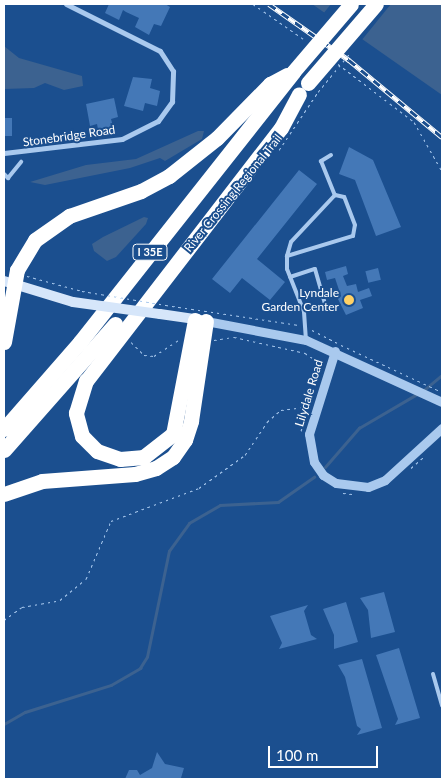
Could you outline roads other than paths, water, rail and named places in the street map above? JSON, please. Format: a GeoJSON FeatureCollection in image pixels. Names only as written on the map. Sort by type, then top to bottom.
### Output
{"type":"FeatureCollection","features":[{"type":"Feature","properties":{"kind":"highway","name":"I 35E"},"geometry":{"type":"LineString","coordinates":[[4,429],[80,342],[293,72],[352,4]]}},
{"type":"Feature","properties":{"kind":"highway","name":"I 35E"},"geometry":{"type":"LineString","coordinates":[[4,450],[116,322],[376,4]]}},
{"type":"Feature","properties":{"kind":"highway"},"geometry":{"type":"LineString","coordinates":[[4,342],[14,281],[27,252],[47,229],[69,216],[141,191],[169,176],[217,138],[270,84],[293,72]]}},
{"type":"Feature","properties":{"kind":"highway"},"geometry":{"type":"LineString","coordinates":[[200,320],[178,423],[164,445],[132,460],[108,457],[90,444],[82,436],[76,413],[86,381],[281,128],[308,89]]}},
{"type":"Feature","properties":{"kind":"highway"},"geometry":{"type":"LineString","coordinates":[[4,494],[42,481],[135,474],[156,468],[173,457],[185,440],[191,421],[197,339]]}},
{"type":"Feature","properties":{"kind":"main road"},"geometry":{"type":"LineString","coordinates":[[14,281],[73,302],[200,320]]}},
{"type":"Feature","properties":{"kind":"street","name":"Stonebridge Road"},"geometry":{"type":"LineString","coordinates":[[4,153],[122,140],[158,122],[172,102],[173,72],[160,51],[66,4]]}},
{"type":"Feature","properties":{"kind":"street"},"geometry":{"type":"LineString","coordinates":[[200,320],[306,340],[370,364],[442,402]]}},
{"type":"Feature","properties":{"kind":"street","name":"Lilydale Road"},"geometry":{"type":"LineString","coordinates":[[335,351],[308,434],[314,462],[323,475],[336,483],[368,487],[385,480],[442,428]]}},
{"type":"Feature","properties":{"kind":"lane"},"geometry":{"type":"LineString","coordinates":[[287,256],[353,236],[354,225],[347,203],[335,194],[321,160],[331,155]]}},
{"type":"Feature","properties":{"kind":"lane"},"geometry":{"type":"LineString","coordinates":[[4,174],[8,178],[21,162]]}},
{"type":"Feature","properties":{"kind":"lane"},"geometry":{"type":"LineString","coordinates":[[306,340],[307,326],[290,277],[287,256],[291,242],[335,194]]}},
{"type":"Feature","properties":{"kind":"lane"},"geometry":{"type":"LineString","coordinates":[[290,277],[314,269],[326,307]]}},
{"type":"Feature","properties":{"kind":"lane"},"geometry":{"type":"LineString","coordinates":[[433,674],[442,706]]}},
{"type":"Feature","properties":{"kind":"water"},"geometry":{"type":"Polygon","coordinates":[[[312,4],[442,4],[442,95],[312,4]]]}},
{"type":"Feature","properties":{"kind":"water"},"geometry":{"type":"Polygon","coordinates":[[[4,46],[19,58],[82,76],[83,86],[64,90],[45,83],[34,88],[4,89],[4,46]]]}},
{"type":"Feature","properties":{"kind":"water"},"geometry":{"type":"Polygon","coordinates":[[[198,131],[204,131],[202,139],[165,161],[160,158],[130,168],[45,185],[30,182],[86,165],[136,159],[198,131]]]}},
{"type":"Feature","properties":{"kind":"water"},"geometry":{"type":"Polygon","coordinates":[[[144,217],[148,218],[146,224],[116,257],[107,261],[94,251],[92,244],[144,217]]]}},
{"type":"Feature","properties":{"kind":"waterway"},"geometry":{"type":"LineString","coordinates":[[424,390],[442,375]]}},
{"type":"Feature","properties":{"kind":"waterway"},"geometry":{"type":"LineString","coordinates":[[325,467],[359,428],[419,393]]}},
{"type":"Feature","properties":{"kind":"waterway"},"geometry":{"type":"LineString","coordinates":[[4,724],[25,712],[111,685],[140,668],[147,657],[169,551],[189,523],[220,505],[278,502],[314,477]]}},
{"type":"Feature","properties":{"kind":"railway"},"geometry":{"type":"LineString","coordinates":[[269,4],[349,60],[442,137]]}},
{"type":"Feature","properties":{"kind":"place","name":"Lyndale Garden Center"},"geometry":{"type":"Point","coordinates":[349,300]}}]}
